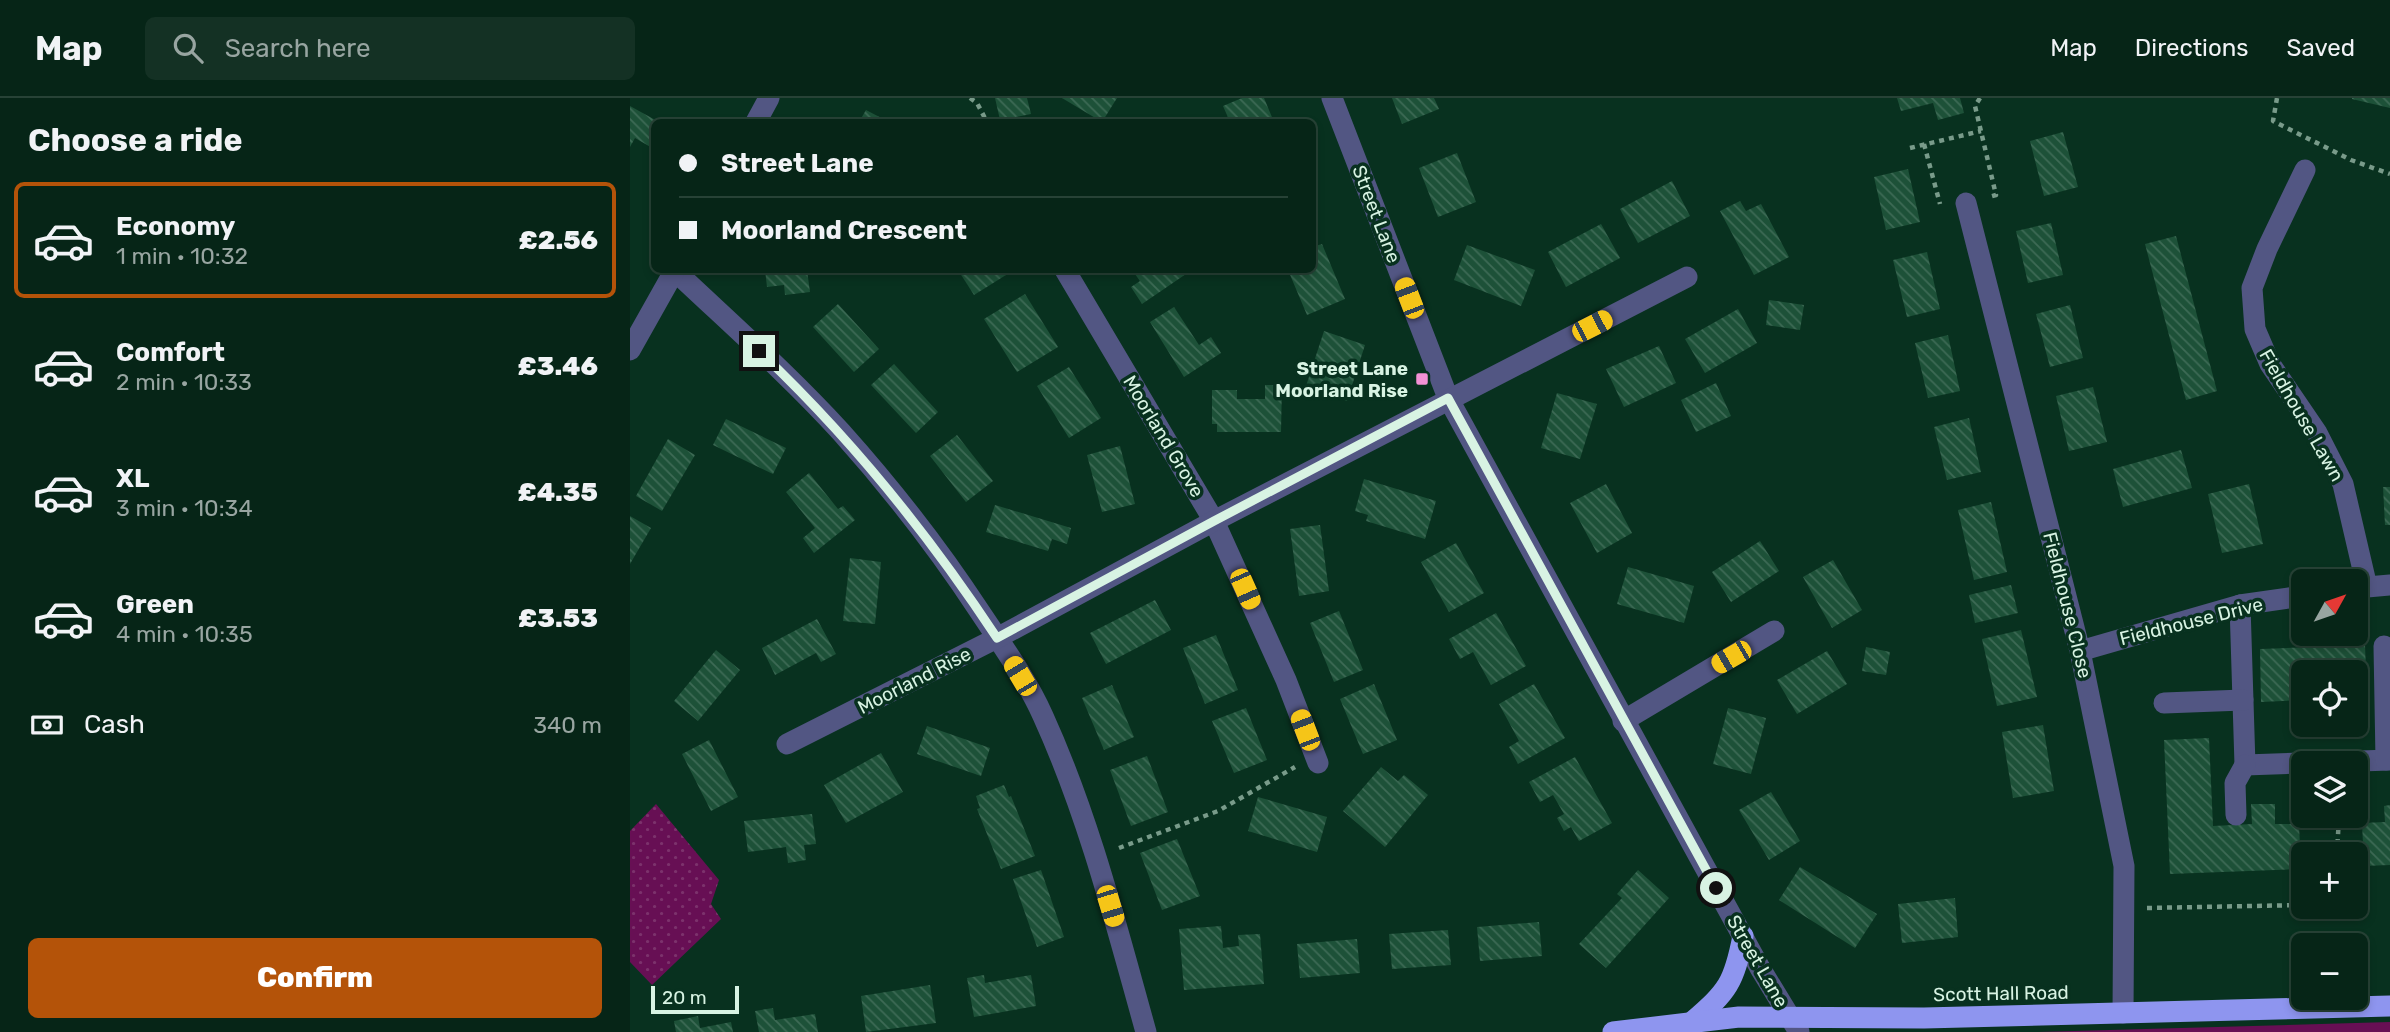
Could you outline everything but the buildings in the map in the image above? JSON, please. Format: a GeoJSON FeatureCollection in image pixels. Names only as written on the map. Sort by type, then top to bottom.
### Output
{"type":"FeatureCollection","features":[{"type":"Feature","properties":{"kind":"highway"},"geometry":{"type":"LineString","coordinates":[[1692,1022],[1721,996],[1737,967],[1743,936]]}},
{"type":"Feature","properties":{"kind":"highway","name":"Scott Hall Road"},"geometry":{"type":"LineString","coordinates":[[1613,1032],[1739,1017],[1795,1024],[1904,1018],[2390,1006]]}},
{"type":"Feature","properties":{"kind":"street"},"geometry":{"type":"LineString","coordinates":[[757,119],[769,98]]}},
{"type":"Feature","properties":{"kind":"street","name":"Street Lane"},"geometry":{"type":"LineString","coordinates":[[1332,98],[1448,398],[1623,720],[1795,1024]]}},
{"type":"Feature","properties":{"kind":"street","name":"Fieldhouse Lawn"},"geometry":{"type":"LineString","coordinates":[[2305,170],[2267,249],[2252,288],[2255,329],[2270,365],[2317,433],[2343,484],[2358,569]]}},
{"type":"Feature","properties":{"kind":"street","name":"Fieldhouse Close"},"geometry":{"type":"LineString","coordinates":[[1966,203],[2080,651],[2124,866],[2123,1013]]}},
{"type":"Feature","properties":{"kind":"street"},"geometry":{"type":"LineString","coordinates":[[630,350],[636,323],[672,273]]}},
{"type":"Feature","properties":{"kind":"street"},"geometry":{"type":"LineString","coordinates":[[677,273],[839,431],[907,510],[952,570],[997,638],[1042,714],[1085,822],[1146,1032]]}},
{"type":"Feature","properties":{"kind":"street","name":"Moorland Grove"},"geometry":{"type":"LineString","coordinates":[[1067,273],[1214,521],[1286,680],[1316,759]]}},
{"type":"Feature","properties":{"kind":"street","name":"Moorland Rise"},"geometry":{"type":"LineString","coordinates":[[787,744],[997,638],[1448,398],[1687,277]]}},
{"type":"Feature","properties":{"kind":"street"},"geometry":{"type":"LineString","coordinates":[[2368,587],[2390,585]]}},
{"type":"Feature","properties":{"kind":"street","name":"Fieldhouse Drive"},"geometry":{"type":"LineString","coordinates":[[2080,651],[2240,606],[2291,598]]}},
{"type":"Feature","properties":{"kind":"street"},"geometry":{"type":"LineString","coordinates":[[2236,815],[2235,783],[2245,765],[2240,606]]}},
{"type":"Feature","properties":{"kind":"street"},"geometry":{"type":"LineString","coordinates":[[1623,720],[1774,631]]}},
{"type":"Feature","properties":{"kind":"street"},"geometry":{"type":"LineString","coordinates":[[2245,765],[2388,760],[2384,646]]}},
{"type":"Feature","properties":{"kind":"street"},"geometry":{"type":"LineString","coordinates":[[2164,703],[2243,700]]}},
{"type":"Feature","properties":{"kind":"path"},"geometry":{"type":"LineString","coordinates":[[970,98],[977,103],[985,119]]}},
{"type":"Feature","properties":{"kind":"path"},"geometry":{"type":"LineString","coordinates":[[1924,144],[1941,209],[1996,195],[1975,106],[1980,98]]}},
{"type":"Feature","properties":{"kind":"path"},"geometry":{"type":"LineString","coordinates":[[2277,98],[2273,121],[2351,160],[2390,174]]}},
{"type":"Feature","properties":{"kind":"path"},"geometry":{"type":"LineString","coordinates":[[1910,148],[1981,131]]}},
{"type":"Feature","properties":{"kind":"path"},"geometry":{"type":"LineString","coordinates":[[1095,857],[1217,811],[1316,759]]}},
{"type":"Feature","properties":{"kind":"path"},"geometry":{"type":"LineString","coordinates":[[2124,908],[2291,905]]}},
{"type":"Feature","properties":{"kind":"shaded area"},"geometry":{"type":"Polygon","coordinates":[[[656,804],[719,880],[711,904],[721,919],[652,985],[630,962],[630,831],[656,804]]]}},
{"type":"Feature","properties":{"kind":"shaded area"},"geometry":{"type":"Polygon","coordinates":[[[2390,1022],[2390,1032],[2038,1032],[2390,1022]]]}},
{"type":"Feature","properties":{"kind":"place","name":"Street Lane Moorland Rise"},"geometry":{"type":"Point","coordinates":[1422,379]}},
{"type":"Feature","properties":{"kind":"route"},"geometry":{"type":"LineString","coordinates":[[759,351],[839,431],[899,500],[952,570],[997,638],[1448,398],[1716,888]]}}]}
